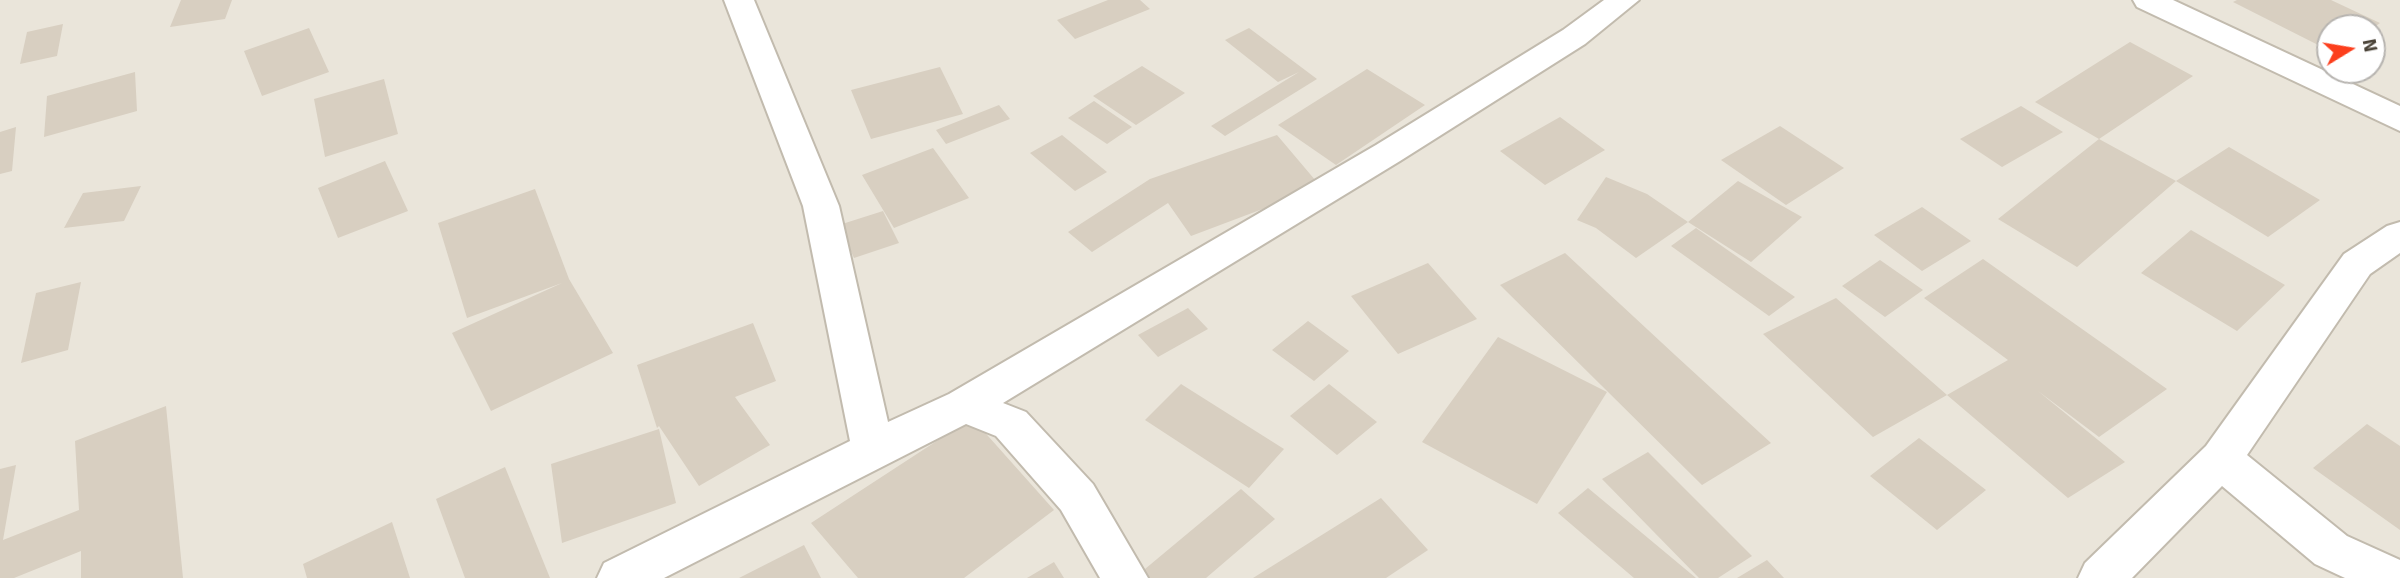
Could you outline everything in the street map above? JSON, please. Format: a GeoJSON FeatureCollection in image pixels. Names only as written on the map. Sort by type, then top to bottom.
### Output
{"type":"FeatureCollection","features":[{"type":"Feature","properties":{"kind":"street"},"geometry":{"type":"LineString","coordinates":[[739,0],[821,206],[873,449]]}},
{"type":"Feature","properties":{"kind":"street"},"geometry":{"type":"LineString","coordinates":[[620,578],[873,449],[964,406],[1388,153],[1574,37],[1625,0]]}},
{"type":"Feature","properties":{"kind":"street"},"geometry":{"type":"LineString","coordinates":[[2148,0],[2400,120]]}},
{"type":"Feature","properties":{"kind":"street"},"geometry":{"type":"LineString","coordinates":[[2101,578],[2221,459],[2357,264],[2400,235]]}},
{"type":"Feature","properties":{"kind":"street"},"geometry":{"type":"LineString","coordinates":[[964,406],[1011,424],[1077,496],[1125,578]]}},
{"type":"Feature","properties":{"kind":"street"},"geometry":{"type":"LineString","coordinates":[[2221,459],[2331,550],[2392,578]]}},
{"type":"Feature","properties":{"kind":"shaded area"},"geometry":{"type":"Polygon","coordinates":[[[0,0],[2400,0],[2400,578],[0,578],[0,0]]]}},
{"type":"Feature","properties":{"kind":"building"},"geometry":{"type":"Polygon","coordinates":[[[181,0],[232,0],[225,19],[170,27],[181,0]]]}},
{"type":"Feature","properties":{"kind":"building"},"geometry":{"type":"Polygon","coordinates":[[[1108,0],[1140,0],[1150,9],[1075,39],[1057,20],[1108,0]]]}},
{"type":"Feature","properties":{"kind":"building"},"geometry":{"type":"Polygon","coordinates":[[[2331,0],[2361,14],[2316,14],[2316,44],[2233,2],[2331,0]]]}},
{"type":"Feature","properties":{"kind":"building"},"geometry":{"type":"Polygon","coordinates":[[[63,24],[57,56],[20,64],[27,32],[63,24]]]}},
{"type":"Feature","properties":{"kind":"building"},"geometry":{"type":"Polygon","coordinates":[[[309,28],[329,72],[262,96],[244,51],[309,28]]]}},
{"type":"Feature","properties":{"kind":"building"},"geometry":{"type":"Polygon","coordinates":[[[1249,28],[1317,79],[1225,136],[1211,126],[1299,72],[1278,82],[1225,40],[1249,28]]]}},
{"type":"Feature","properties":{"kind":"building"},"geometry":{"type":"Polygon","coordinates":[[[2130,42],[2193,76],[2099,139],[2035,102],[2130,42]]]}},
{"type":"Feature","properties":{"kind":"building"},"geometry":{"type":"Polygon","coordinates":[[[1142,66],[1185,93],[1136,125],[1093,96],[1142,66]]]}},
{"type":"Feature","properties":{"kind":"building"},"geometry":{"type":"Polygon","coordinates":[[[940,67],[963,114],[871,139],[851,90],[940,67]]]}},
{"type":"Feature","properties":{"kind":"building"},"geometry":{"type":"Polygon","coordinates":[[[1367,69],[1425,105],[1336,165],[1278,125],[1367,69]]]}},
{"type":"Feature","properties":{"kind":"building"},"geometry":{"type":"Polygon","coordinates":[[[135,72],[137,111],[44,137],[47,96],[135,72]]]}},
{"type":"Feature","properties":{"kind":"building"},"geometry":{"type":"Polygon","coordinates":[[[384,79],[398,134],[325,157],[314,99],[384,79]]]}},
{"type":"Feature","properties":{"kind":"building"},"geometry":{"type":"Polygon","coordinates":[[[1094,101],[1132,127],[1107,144],[1068,118],[1094,101]]]}},
{"type":"Feature","properties":{"kind":"building"},"geometry":{"type":"Polygon","coordinates":[[[999,105],[1010,119],[946,144],[936,130],[999,105]]]}},
{"type":"Feature","properties":{"kind":"building"},"geometry":{"type":"Polygon","coordinates":[[[2021,106],[2063,132],[2002,167],[1960,139],[2021,106]]]}},
{"type":"Feature","properties":{"kind":"building"},"geometry":{"type":"Polygon","coordinates":[[[1560,117],[1605,150],[1545,185],[1500,151],[1560,117]]]}},
{"type":"Feature","properties":{"kind":"building"},"geometry":{"type":"Polygon","coordinates":[[[1780,126],[1844,168],[1786,205],[1721,160],[1780,126]]]}},
{"type":"Feature","properties":{"kind":"building"},"geometry":{"type":"Polygon","coordinates":[[[16,127],[12,171],[0,174],[0,132],[16,127]]]}},
{"type":"Feature","properties":{"kind":"building"},"geometry":{"type":"Polygon","coordinates":[[[1062,135],[1107,172],[1075,191],[1030,153],[1062,135]]]}},
{"type":"Feature","properties":{"kind":"building"},"geometry":{"type":"Polygon","coordinates":[[[1277,135],[1321,187],[1191,236],[1168,203],[1092,252],[1068,232],[1150,179],[1277,135]]]}},
{"type":"Feature","properties":{"kind":"building"},"geometry":{"type":"Polygon","coordinates":[[[2099,139],[2176,181],[2077,267],[1998,219],[2099,139]]]}},
{"type":"Feature","properties":{"kind":"building"},"geometry":{"type":"Polygon","coordinates":[[[2229,147],[2320,200],[2268,237],[2176,181],[2229,147]]]}},
{"type":"Feature","properties":{"kind":"building"},"geometry":{"type":"Polygon","coordinates":[[[933,148],[969,198],[894,228],[862,175],[933,148]]]}},
{"type":"Feature","properties":{"kind":"building"},"geometry":{"type":"Polygon","coordinates":[[[385,161],[408,211],[338,238],[318,188],[385,161]]]}},
{"type":"Feature","properties":{"kind":"building"},"geometry":{"type":"Polygon","coordinates":[[[1606,177],[1647,194],[1688,222],[1636,258],[1596,228],[1577,220],[1606,177]]]}},
{"type":"Feature","properties":{"kind":"building"},"geometry":{"type":"Polygon","coordinates":[[[1738,181],[1802,217],[1751,262],[1688,222],[1738,181]]]}},
{"type":"Feature","properties":{"kind":"building"},"geometry":{"type":"Polygon","coordinates":[[[141,186],[124,221],[64,228],[83,193],[141,186]]]}},
{"type":"Feature","properties":{"kind":"building"},"geometry":{"type":"Polygon","coordinates":[[[535,189],[569,279],[613,353],[491,411],[452,333],[562,283],[467,318],[438,223],[535,189]]]}},
{"type":"Feature","properties":{"kind":"building"},"geometry":{"type":"Polygon","coordinates":[[[1922,207],[1971,241],[1922,271],[1874,235],[1922,207]]]}},
{"type":"Feature","properties":{"kind":"building"},"geometry":{"type":"Polygon","coordinates":[[[883,211],[899,243],[854,258],[839,225],[883,211]]]}},
{"type":"Feature","properties":{"kind":"building"},"geometry":{"type":"Polygon","coordinates":[[[1696,228],[1795,297],[1769,316],[1671,246],[1696,228]]]}},
{"type":"Feature","properties":{"kind":"building"},"geometry":{"type":"Polygon","coordinates":[[[2191,230],[2285,285],[2237,331],[2141,273],[2191,230]]]}},
{"type":"Feature","properties":{"kind":"building"},"geometry":{"type":"Polygon","coordinates":[[[1565,253],[1771,443],[1702,485],[1500,285],[1565,253]]]}},
{"type":"Feature","properties":{"kind":"building"},"geometry":{"type":"Polygon","coordinates":[[[1983,259],[2167,389],[2099,437],[2038,391],[2125,462],[2068,498],[1947,395],[2008,360],[1924,298],[1983,259]]]}},
{"type":"Feature","properties":{"kind":"building"},"geometry":{"type":"Polygon","coordinates":[[[1880,260],[1923,290],[1885,317],[1842,286],[1880,260]]]}},
{"type":"Feature","properties":{"kind":"building"},"geometry":{"type":"Polygon","coordinates":[[[1428,263],[1477,319],[1398,354],[1351,296],[1428,263]]]}},
{"type":"Feature","properties":{"kind":"building"},"geometry":{"type":"Polygon","coordinates":[[[81,282],[68,350],[21,363],[36,293],[81,282]]]}},
{"type":"Feature","properties":{"kind":"building"},"geometry":{"type":"Polygon","coordinates":[[[1836,298],[1947,395],[1873,437],[1763,334],[1836,298]]]}},
{"type":"Feature","properties":{"kind":"building"},"geometry":{"type":"Polygon","coordinates":[[[1188,308],[1208,329],[1158,357],[1138,335],[1188,308]]]}},
{"type":"Feature","properties":{"kind":"building"},"geometry":{"type":"Polygon","coordinates":[[[1308,321],[1349,351],[1314,381],[1272,350],[1308,321]]]}},
{"type":"Feature","properties":{"kind":"building"},"geometry":{"type":"Polygon","coordinates":[[[753,323],[776,381],[735,397],[770,445],[699,486],[659,426],[657,428],[637,365],[753,323]]]}},
{"type":"Feature","properties":{"kind":"building"},"geometry":{"type":"Polygon","coordinates":[[[1498,337],[1607,392],[1537,504],[1422,442],[1498,337]]]}},
{"type":"Feature","properties":{"kind":"building"},"geometry":{"type":"Polygon","coordinates":[[[1181,384],[1284,449],[1249,488],[1145,420],[1181,384]]]}},
{"type":"Feature","properties":{"kind":"building"},"geometry":{"type":"Polygon","coordinates":[[[1329,384],[1377,422],[1337,455],[1290,416],[1329,384]]]}},
{"type":"Feature","properties":{"kind":"building"},"geometry":{"type":"Polygon","coordinates":[[[166,406],[183,578],[81,578],[81,551],[14,578],[0,578],[0,469],[16,465],[3,540],[79,510],[75,441],[166,406]]]}},
{"type":"Feature","properties":{"kind":"building"},"geometry":{"type":"Polygon","coordinates":[[[972,418],[1054,510],[964,578],[858,578],[811,523],[972,418]]]}},
{"type":"Feature","properties":{"kind":"building"},"geometry":{"type":"Polygon","coordinates":[[[2367,424],[2400,446],[2400,530],[2313,468],[2367,424]]]}},
{"type":"Feature","properties":{"kind":"building"},"geometry":{"type":"Polygon","coordinates":[[[659,429],[676,503],[562,543],[551,464],[659,429]]]}},
{"type":"Feature","properties":{"kind":"building"},"geometry":{"type":"Polygon","coordinates":[[[1919,438],[1986,490],[1937,530],[1870,476],[1919,438]]]}},
{"type":"Feature","properties":{"kind":"building"},"geometry":{"type":"Polygon","coordinates":[[[1648,452],[1752,556],[1718,578],[1699,578],[1602,479],[1648,452]]]}},
{"type":"Feature","properties":{"kind":"building"},"geometry":{"type":"Polygon","coordinates":[[[505,467],[550,578],[465,578],[436,499],[505,467]]]}},
{"type":"Feature","properties":{"kind":"building"},"geometry":{"type":"Polygon","coordinates":[[[1588,488],[1696,578],[1634,578],[1558,513],[1588,488]]]}},
{"type":"Feature","properties":{"kind":"building"},"geometry":{"type":"Polygon","coordinates":[[[1241,489],[1275,519],[1206,578],[1143,578],[1139,574],[1241,489]]]}},
{"type":"Feature","properties":{"kind":"building"},"geometry":{"type":"Polygon","coordinates":[[[1381,498],[1428,550],[1386,578],[1253,578],[1381,498]]]}},
{"type":"Feature","properties":{"kind":"building"},"geometry":{"type":"Polygon","coordinates":[[[392,522],[410,578],[307,578],[303,564],[392,522]]]}},
{"type":"Feature","properties":{"kind":"building"},"geometry":{"type":"Polygon","coordinates":[[[804,545],[821,578],[739,578],[804,545]]]}},
{"type":"Feature","properties":{"kind":"building"},"geometry":{"type":"Polygon","coordinates":[[[1767,560],[1784,578],[1737,578],[1767,560]]]}},
{"type":"Feature","properties":{"kind":"building"},"geometry":{"type":"Polygon","coordinates":[[[1054,562],[1064,578],[1027,578],[1054,562]]]}}]}
